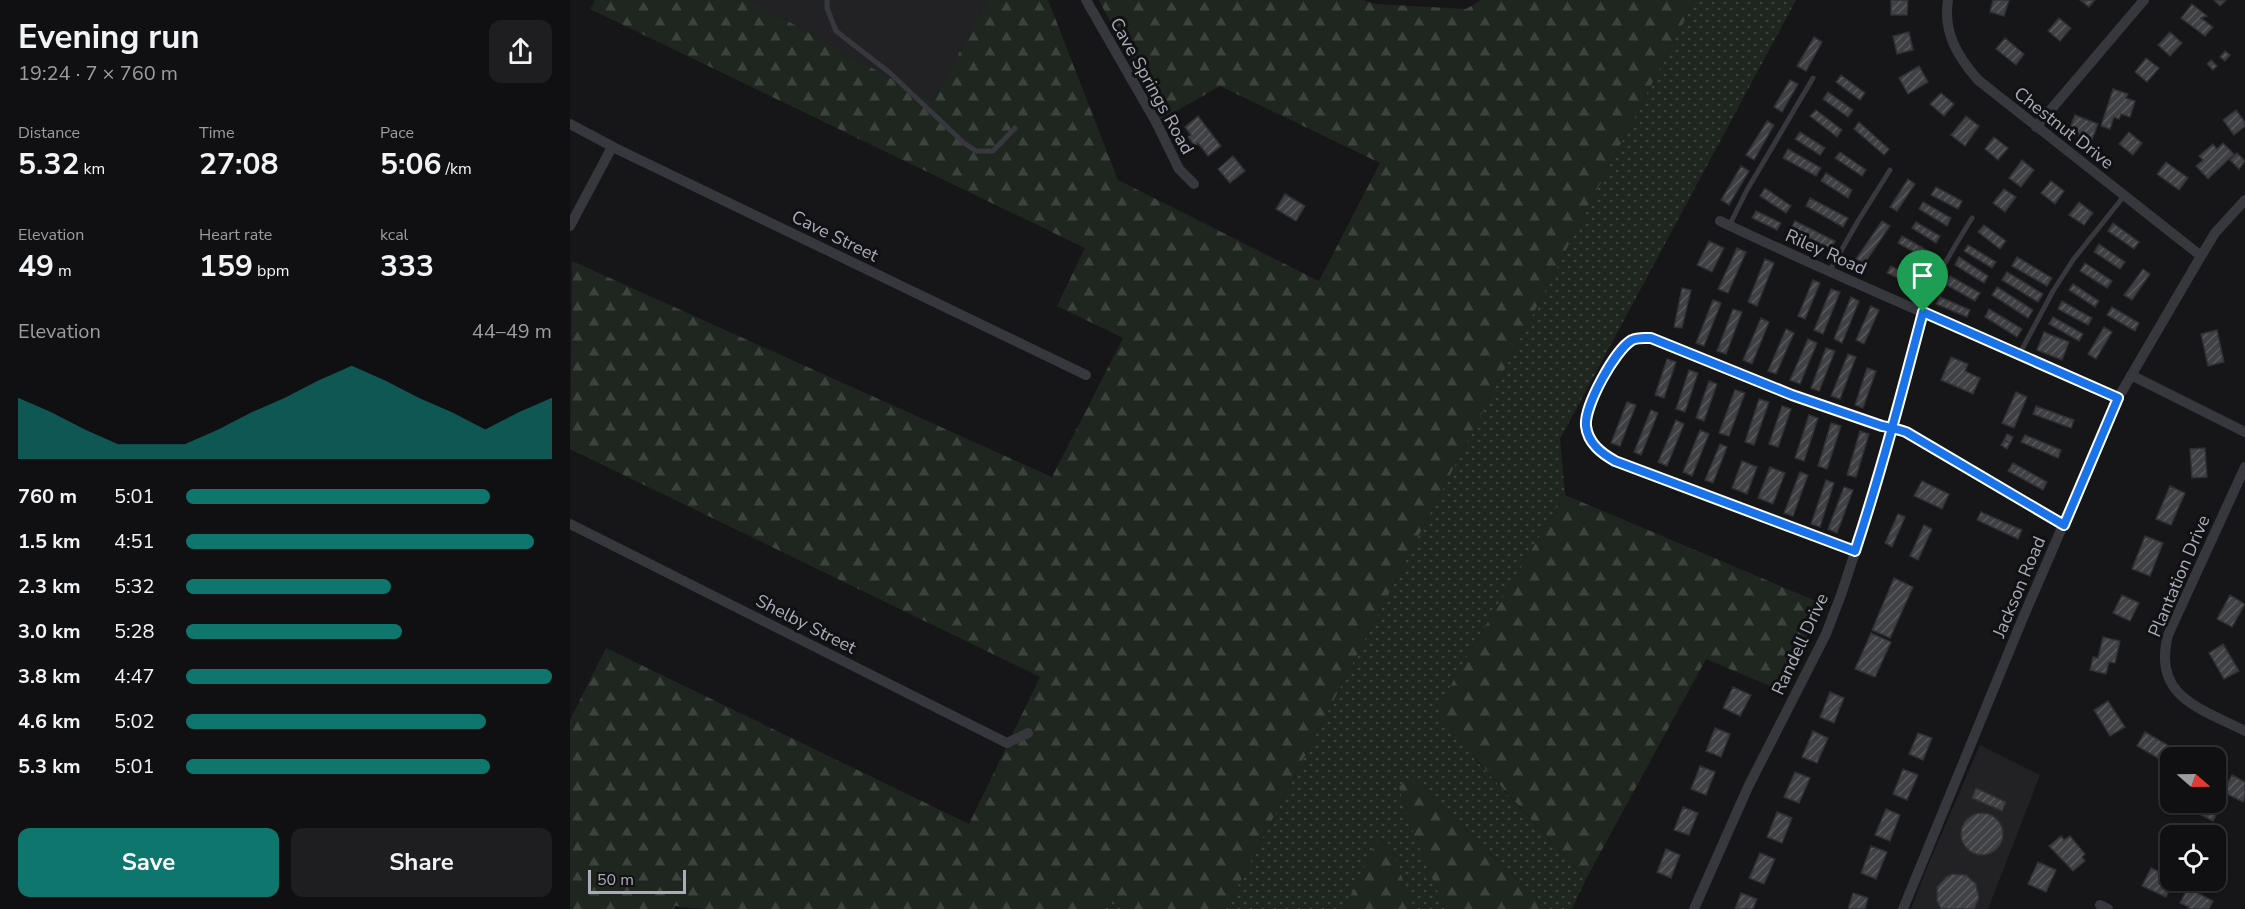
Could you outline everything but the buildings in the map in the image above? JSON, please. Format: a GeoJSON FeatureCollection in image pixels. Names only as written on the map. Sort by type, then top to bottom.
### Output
{"type":"FeatureCollection","features":[{"type":"Feature","properties":{"kind":"street","name":"Cave Springs Road"},"geometry":{"type":"LineString","coordinates":[[1086,0],[1156,122],[1179,168],[1194,184]]}},
{"type":"Feature","properties":{"kind":"street","name":"Chestnut Drive"},"geometry":{"type":"LineString","coordinates":[[1948,0],[1947,26],[1951,40],[1967,68],[1978,80],[2201,256]]}},
{"type":"Feature","properties":{"kind":"street"},"geometry":{"type":"LineString","coordinates":[[2036,127],[2144,0]]}},
{"type":"Feature","properties":{"kind":"street","name":"Cave Street"},"geometry":{"type":"LineString","coordinates":[[570,124],[612,147],[1086,375]]}},
{"type":"Feature","properties":{"kind":"street"},"geometry":{"type":"LineString","coordinates":[[570,226],[612,147]]}},
{"type":"Feature","properties":{"kind":"street","name":"Jackson Road"},"geometry":{"type":"LineString","coordinates":[[1903,909],[2022,620],[2118,398],[2215,234],[2244,202]]}},
{"type":"Feature","properties":{"kind":"street","name":"Riley Road"},"geometry":{"type":"LineString","coordinates":[[1724,223],[1829,273],[2020,353],[2118,398]]}},
{"type":"Feature","properties":{"kind":"street","name":"Randell Drive"},"geometry":{"type":"LineString","coordinates":[[1694,909],[1748,787],[1826,634],[1841,595],[1893,428],[1923,312]]}},
{"type":"Feature","properties":{"kind":"street"},"geometry":{"type":"LineString","coordinates":[[1855,551],[1615,461],[1595,447],[1588,436],[1586,415],[1605,376],[1622,350],[1633,340],[1651,338],[1792,395],[1906,432],[2064,525]]}},
{"type":"Feature","properties":{"kind":"street"},"geometry":{"type":"LineString","coordinates":[[2131,375],[2245,432]]}},
{"type":"Feature","properties":{"kind":"street","name":"Plantation Drive"},"geometry":{"type":"LineString","coordinates":[[2245,467],[2168,634],[2164,664],[2166,674],[2181,696],[2245,731]]}},
{"type":"Feature","properties":{"kind":"street","name":"Shelby Street"},"geometry":{"type":"LineString","coordinates":[[570,524],[1007,743],[1028,733]]}},
{"type":"Feature","properties":{"kind":"lane"},"geometry":{"type":"LineString","coordinates":[[827,0],[827,8],[836,31],[890,73],[964,144],[976,151],[993,152],[1015,129]]}},
{"type":"Feature","properties":{"kind":"lane"},"geometry":{"type":"LineString","coordinates":[[1724,223],[1747,190],[1814,78]]}},
{"type":"Feature","properties":{"kind":"lane"},"geometry":{"type":"LineString","coordinates":[[1829,273],[1890,171]]}},
{"type":"Feature","properties":{"kind":"lane"},"geometry":{"type":"LineString","coordinates":[[2020,353],[2068,268],[2124,196]]}},
{"type":"Feature","properties":{"kind":"lane"},"geometry":{"type":"LineString","coordinates":[[1923,312],[1932,286],[1972,218]]}},
{"type":"Feature","properties":{"kind":"shaded area"},"geometry":{"type":"Polygon","coordinates":[[[750,0],[987,0],[933,102],[750,0]]]}},
{"type":"Feature","properties":{"kind":"shaded area"},"geometry":{"type":"Polygon","coordinates":[[[1980,745],[2040,775],[1988,909],[1911,909],[1925,872],[1980,745]]]}},
{"type":"Feature","properties":{"kind":"green space"},"geometry":{"type":"Polygon","coordinates":[[[595,0],[750,0],[933,102],[987,0],[1048,0],[1118,180],[1319,281],[1380,163],[1220,86],[1161,120],[1099,0],[1362,0],[1376,4],[1466,9],[1481,0],[1695,0],[1226,909],[1131,909],[1106,899],[1101,909],[702,909],[675,906],[673,909],[570,909],[570,720],[606,648],[969,824],[1040,677],[570,449],[572,261],[1052,477],[1123,338],[1057,306],[1085,248],[590,9],[595,0]]]}},
{"type":"Feature","properties":{"kind":"green space"},"geometry":{"type":"Polygon","coordinates":[[[1695,0],[1796,0],[1560,439],[1565,495],[1467,656],[1473,757],[1586,879],[1572,909],[1547,909],[1431,795],[1432,876],[1445,909],[1414,909],[1390,846],[1380,838],[1344,909],[1226,909],[1695,0]]]}},
{"type":"Feature","properties":{"kind":"green space"},"geometry":{"type":"Polygon","coordinates":[[[1565,495],[1823,604],[1784,692],[1706,659],[1586,879],[1442,722],[1441,703],[1565,495]]]}},
{"type":"Feature","properties":{"kind":"green space"},"geometry":{"type":"Polygon","coordinates":[[[1408,778],[1431,795],[1547,909],[1445,909],[1408,820],[1399,787],[1408,778]]]}},
{"type":"Feature","properties":{"kind":"green space"},"geometry":{"type":"Polygon","coordinates":[[[1379,837],[1390,846],[1414,909],[1344,909],[1379,837]]]}},
{"type":"Feature","properties":{"kind":"green space"},"geometry":{"type":"Polygon","coordinates":[[[1106,898],[1131,909],[1101,909],[1106,898]]]}},
{"type":"Feature","properties":{"kind":"route"},"geometry":{"type":"LineString","coordinates":[[1923,312],[1893,428],[1855,551],[1615,461],[1595,447],[1588,436],[1586,415],[1613,363],[1633,340],[1651,338],[1792,395],[1882,426],[1893,428],[1899,429],[1906,432],[2064,525],[2118,398],[1923,312]]}}]}
